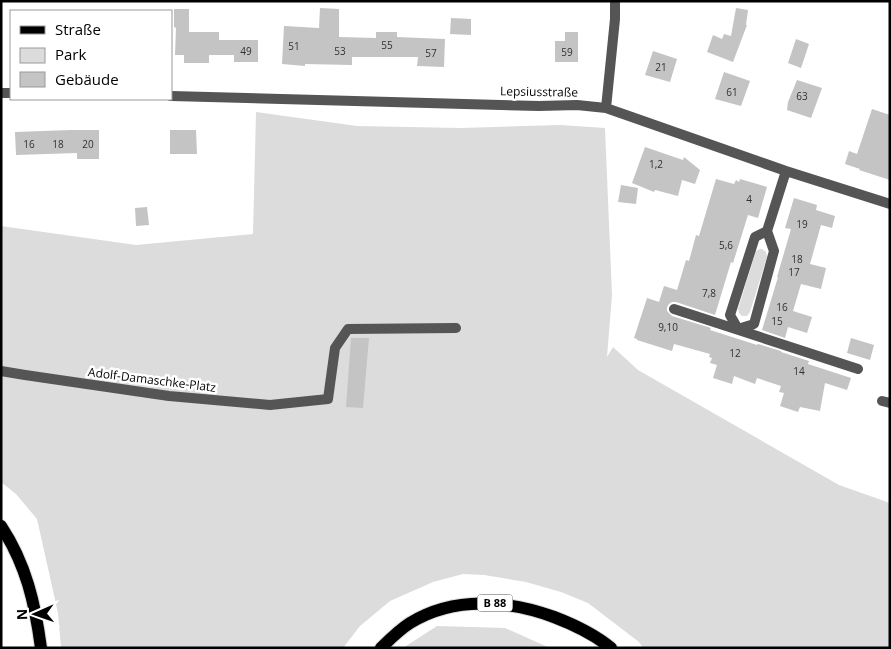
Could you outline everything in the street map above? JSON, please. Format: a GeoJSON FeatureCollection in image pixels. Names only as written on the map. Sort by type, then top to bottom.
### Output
{"type":"FeatureCollection","features":[{"type":"Feature","properties":{"kind":"main road"},"geometry":{"type":"LineString","coordinates":[[1,526],[16,551],[28,580],[41,648]]}},
{"type":"Feature","properties":{"kind":"main road","name":"B 88"},"geometry":{"type":"LineString","coordinates":[[380,648],[411,622],[424,616],[453,606],[488,603],[522,607],[544,613],[579,627],[611,648]]}},
{"type":"Feature","properties":{"kind":"street"},"geometry":{"type":"LineString","coordinates":[[606,108],[615,19],[615,1]]}},
{"type":"Feature","properties":{"kind":"street","name":"Lepsiusstraße"},"geometry":{"type":"LineString","coordinates":[[172,96],[539,106],[577,105],[606,108],[786,171],[890,204]]}},
{"type":"Feature","properties":{"kind":"street"},"geometry":{"type":"LineString","coordinates":[[738,329],[754,324],[774,251],[767,231],[786,171]]}},
{"type":"Feature","properties":{"kind":"street"},"geometry":{"type":"LineString","coordinates":[[738,329],[730,315],[755,237],[767,231]]}},
{"type":"Feature","properties":{"kind":"street"},"geometry":{"type":"LineString","coordinates":[[674,310],[858,369]]}},
{"type":"Feature","properties":{"kind":"street","name":"Adolf-Damaschke-Platz"},"geometry":{"type":"LineString","coordinates":[[1,371],[169,396],[270,405],[328,399],[335,348],[348,329],[456,328]]}},
{"type":"Feature","properties":{"kind":"green space"},"geometry":{"type":"Polygon","coordinates":[[[256,112],[357,126],[461,128],[560,125],[605,128],[612,295],[607,357],[613,347],[638,370],[839,485],[890,503],[890,648],[643,648],[639,642],[588,603],[561,592],[526,582],[484,575],[463,574],[433,582],[390,601],[360,626],[343,648],[61,648],[58,613],[37,519],[16,494],[1,482],[1,226],[136,245],[253,234],[256,112]]]}},
{"type":"Feature","properties":{"kind":"green space"},"geometry":{"type":"Polygon","coordinates":[[[760,249],[766,252],[767,257],[750,312],[747,316],[742,316],[738,309],[756,251],[760,249]]]}},
{"type":"Feature","properties":{"kind":"green space"},"geometry":{"type":"Polygon","coordinates":[[[437,626],[505,628],[550,648],[403,648],[437,626]]]}},
{"type":"Feature","properties":{"kind":"building"},"geometry":{"type":"Polygon","coordinates":[[[320,8],[339,9],[339,37],[376,38],[376,32],[397,32],[397,37],[445,39],[444,67],[417,66],[418,57],[352,57],[352,65],[305,64],[305,66],[282,64],[284,26],[319,28],[320,8]]]}},
{"type":"Feature","properties":{"kind":"building"},"geometry":{"type":"Polygon","coordinates":[[[736,8],[748,10],[747,25],[733,62],[707,52],[713,35],[722,39],[724,34],[731,36],[736,8]]]}},
{"type":"Feature","properties":{"kind":"building"},"geometry":{"type":"Polygon","coordinates":[[[174,9],[189,9],[189,32],[219,32],[219,40],[258,40],[258,62],[234,62],[234,55],[209,55],[209,63],[184,63],[184,55],[175,55],[176,28],[174,27],[174,9]]]}},
{"type":"Feature","properties":{"kind":"building"},"geometry":{"type":"Polygon","coordinates":[[[451,18],[471,19],[471,35],[450,34],[451,18]]]}},
{"type":"Feature","properties":{"kind":"building"},"geometry":{"type":"Polygon","coordinates":[[[565,32],[578,32],[578,62],[555,62],[555,41],[565,41],[565,32]]]}},
{"type":"Feature","properties":{"kind":"building"},"geometry":{"type":"Polygon","coordinates":[[[796,39],[809,44],[801,68],[788,63],[796,39]]]}},
{"type":"Feature","properties":{"kind":"building"},"geometry":{"type":"Polygon","coordinates":[[[653,51],[677,59],[670,82],[645,75],[653,51]]]}},
{"type":"Feature","properties":{"kind":"building"},"geometry":{"type":"Polygon","coordinates":[[[724,72],[750,81],[741,106],[715,99],[724,72]]]}},
{"type":"Feature","properties":{"kind":"building"},"geometry":{"type":"Polygon","coordinates":[[[797,80],[822,88],[811,118],[787,110],[788,102],[797,80]]]}},
{"type":"Feature","properties":{"kind":"building"},"geometry":{"type":"Polygon","coordinates":[[[872,109],[890,115],[890,180],[845,164],[849,151],[857,154],[872,109]]]}},
{"type":"Feature","properties":{"kind":"building"},"geometry":{"type":"Polygon","coordinates":[[[99,130],[99,159],[77,159],[77,153],[16,155],[15,132],[99,130]]]}},
{"type":"Feature","properties":{"kind":"building"},"geometry":{"type":"Polygon","coordinates":[[[170,130],[196,130],[197,154],[170,154],[170,130]]]}},
{"type":"Feature","properties":{"kind":"building"},"geometry":{"type":"Polygon","coordinates":[[[645,147],[683,160],[684,157],[700,170],[695,184],[682,180],[678,196],[655,190],[654,192],[632,183],[645,147]]]}},
{"type":"Feature","properties":{"kind":"building"},"geometry":{"type":"Polygon","coordinates":[[[716,179],[734,184],[736,180],[739,182],[740,179],[767,187],[758,218],[748,215],[715,315],[676,302],[669,304],[667,311],[672,316],[711,328],[710,330],[781,351],[809,361],[808,364],[851,378],[847,390],[825,383],[820,411],[800,407],[798,412],[780,406],[784,393],[779,392],[781,386],[757,378],[755,384],[734,376],[732,384],[713,378],[717,365],[710,363],[712,358],[709,357],[710,354],[674,344],[672,351],[634,338],[647,298],[659,302],[664,286],[677,290],[686,260],[689,261],[696,235],[699,236],[716,179]]]}},
{"type":"Feature","properties":{"kind":"building"},"geometry":{"type":"Polygon","coordinates":[[[621,185],[638,188],[636,204],[618,202],[621,185]]]}},
{"type":"Feature","properties":{"kind":"building"},"geometry":{"type":"Polygon","coordinates":[[[794,198],[817,205],[816,210],[835,216],[832,228],[821,225],[810,264],[826,268],[821,289],[801,284],[793,311],[812,317],[807,333],[788,327],[785,338],[762,330],[791,229],[785,228],[794,198]]]}},
{"type":"Feature","properties":{"kind":"building"},"geometry":{"type":"Polygon","coordinates":[[[147,207],[149,225],[136,226],[135,208],[147,207]]]}},
{"type":"Feature","properties":{"kind":"building"},"geometry":{"type":"Polygon","coordinates":[[[351,338],[369,338],[363,408],[346,407],[351,338]]]}},
{"type":"Feature","properties":{"kind":"building"},"geometry":{"type":"Polygon","coordinates":[[[851,338],[874,345],[870,360],[847,353],[851,338]]]}}]}
